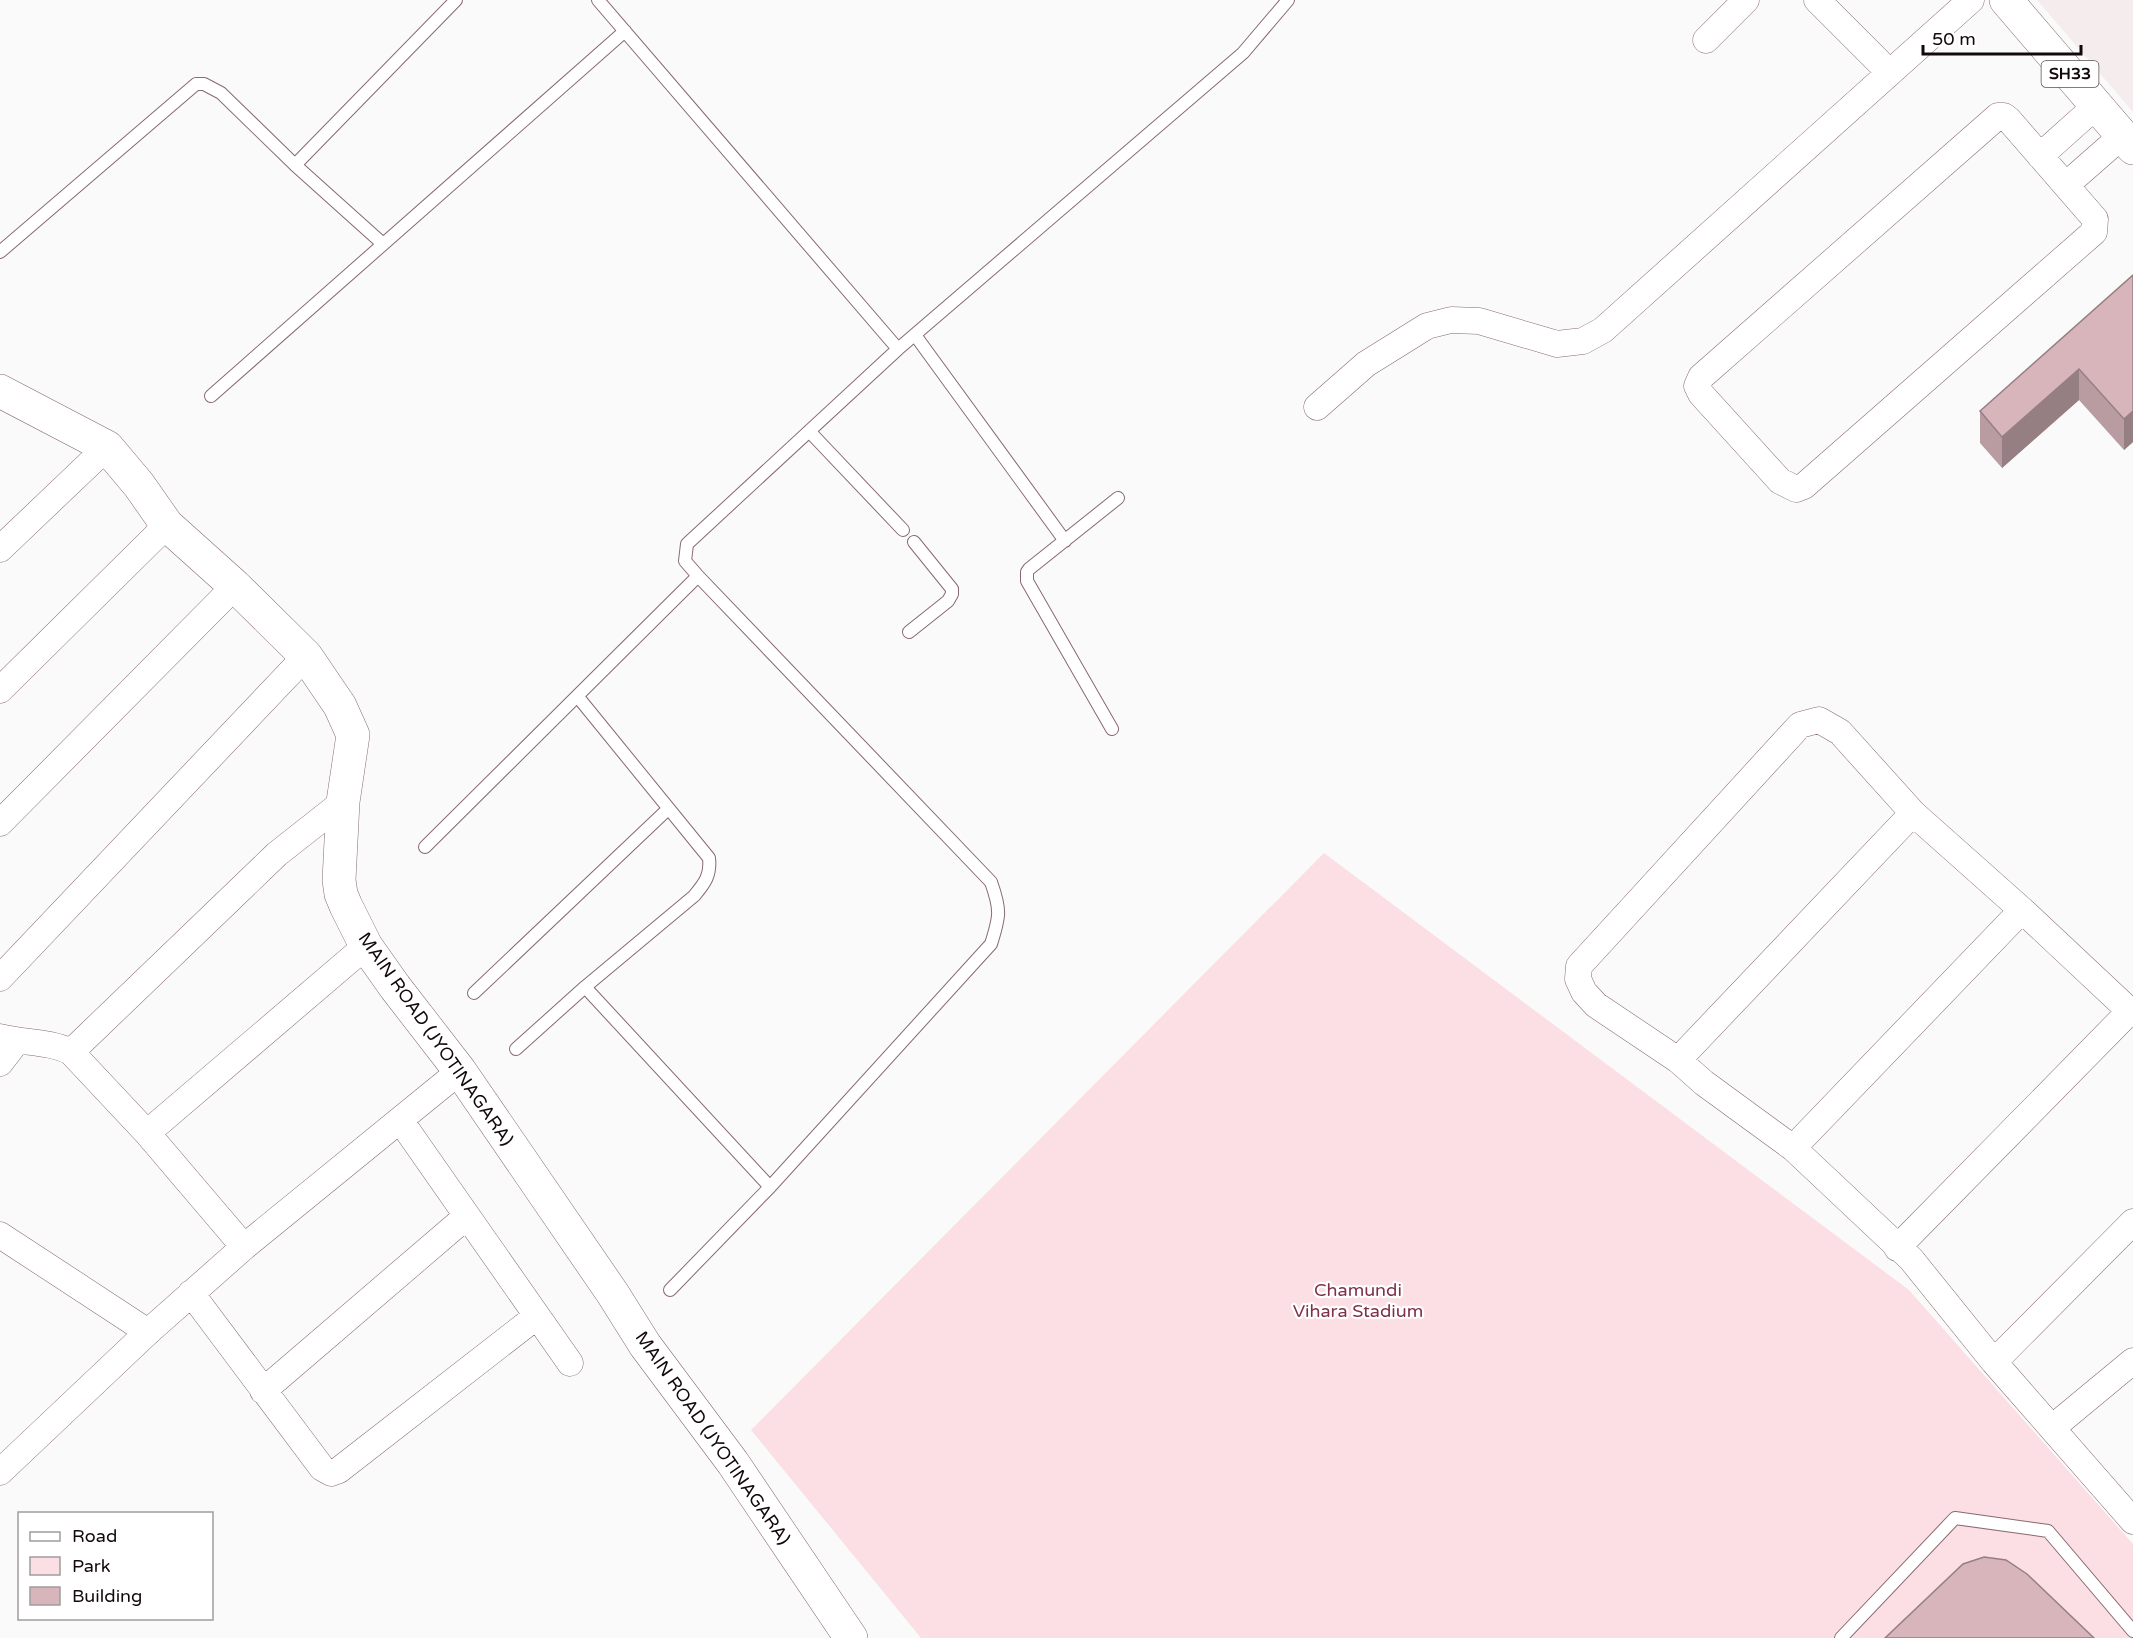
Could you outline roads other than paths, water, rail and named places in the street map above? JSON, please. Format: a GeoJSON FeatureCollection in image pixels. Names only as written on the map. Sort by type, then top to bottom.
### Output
{"type":"FeatureCollection","features":[{"type":"Feature","properties":{"kind":"street"},"geometry":{"type":"LineString","coordinates":[[1706,40],[1746,0]]}},
{"type":"Feature","properties":{"kind":"street"},"geometry":{"type":"LineString","coordinates":[[1817,0],[1889,72]]}},
{"type":"Feature","properties":{"kind":"street"},"geometry":{"type":"LineString","coordinates":[[1317,407],[1366,364],[1427,327],[1451,320],[1479,321],[1557,344],[1583,341],[1603,330],[1971,0]]}},
{"type":"Feature","properties":{"kind":"street","name":"SH33"},"geometry":{"type":"LineString","coordinates":[[2006,0],[2128,142]]}},
{"type":"Feature","properties":{"kind":"street"},"geometry":{"type":"LineString","coordinates":[[2040,156],[2097,105]]}},
{"type":"Feature","properties":{"kind":"street"},"geometry":{"type":"LineString","coordinates":[[1998,116],[2004,116],[2009,120],[2040,156],[2095,219],[2094,232],[1804,486],[1796,489],[1780,481],[1701,394],[1697,386],[1708,368],[1998,116]]}},
{"type":"Feature","properties":{"kind":"street"},"geometry":{"type":"LineString","coordinates":[[2066,185],[2128,142]]}},
{"type":"Feature","properties":{"kind":"street","name":"MAIN ROAD (JYOTINAGARA)"},"geometry":{"type":"LineString","coordinates":[[5,400],[107,447],[139,485],[167,525],[235,586],[306,656],[340,706],[352,735],[344,802],[339,880],[341,894],[366,946],[460,1071],[613,1294],[645,1345],[734,1463],[851,1638]]}},
{"type":"Feature","properties":{"kind":"street"},"geometry":{"type":"LineString","coordinates":[[0,549],[107,447]]}},
{"type":"Feature","properties":{"kind":"street"},"geometry":{"type":"LineString","coordinates":[[0,690],[167,525]]}},
{"type":"Feature","properties":{"kind":"street"},"geometry":{"type":"LineString","coordinates":[[0,823],[235,586]]}},
{"type":"Feature","properties":{"kind":"street"},"geometry":{"type":"LineString","coordinates":[[0,978],[306,656]]}},
{"type":"Feature","properties":{"kind":"street"},"geometry":{"type":"LineString","coordinates":[[1897,1248],[2132,1013],[2022,910],[1912,813],[1840,732],[1819,720],[1800,725],[1579,966],[1578,979],[1584,992],[1596,1005],[1678,1060],[1704,1083],[1793,1148],[1897,1248],[1911,1260],[1994,1362],[2133,1521]]}},
{"type":"Feature","properties":{"kind":"street"},"geometry":{"type":"LineString","coordinates":[[71,1052],[277,854],[344,802]]}},
{"type":"Feature","properties":{"kind":"street"},"geometry":{"type":"LineString","coordinates":[[1678,1060],[1912,813]]}},
{"type":"Feature","properties":{"kind":"street"},"geometry":{"type":"LineString","coordinates":[[1793,1148],[2022,910]]}},
{"type":"Feature","properties":{"kind":"street"},"geometry":{"type":"LineString","coordinates":[[147,1133],[366,946]]}},
{"type":"Feature","properties":{"kind":"street"},"geometry":{"type":"LineString","coordinates":[[0,1063],[8,1039],[52,1045],[71,1052],[147,1133],[244,1247]]}},
{"type":"Feature","properties":{"kind":"street"},"geometry":{"type":"LineString","coordinates":[[0,1472],[191,1293],[460,1071]]}},
{"type":"Feature","properties":{"kind":"street"},"geometry":{"type":"LineString","coordinates":[[400,1120],[570,1363]]}},
{"type":"Feature","properties":{"kind":"street"},"geometry":{"type":"LineString","coordinates":[[263,1391],[467,1216]]}},
{"type":"Feature","properties":{"kind":"street"},"geometry":{"type":"LineString","coordinates":[[1994,1362],[2133,1222]]}},
{"type":"Feature","properties":{"kind":"street"},"geometry":{"type":"LineString","coordinates":[[0,1235],[148,1332]]}},
{"type":"Feature","properties":{"kind":"street"},"geometry":{"type":"LineString","coordinates":[[191,1293],[322,1468],[331,1473],[339,1470],[537,1316]]}},
{"type":"Feature","properties":{"kind":"street"},"geometry":{"type":"LineString","coordinates":[[2052,1428],[2133,1361]]}},
{"type":"Feature","properties":{"kind":"lane"},"geometry":{"type":"LineString","coordinates":[[295,165],[456,0]]}},
{"type":"Feature","properties":{"kind":"lane"},"geometry":{"type":"LineString","coordinates":[[598,0],[898,349]]}},
{"type":"Feature","properties":{"kind":"lane"},"geometry":{"type":"LineString","coordinates":[[670,1290],[770,1187],[991,944],[998,922],[999,904],[991,882],[698,576],[686,561],[687,544],[898,349],[1243,53],[1288,0]]}},
{"type":"Feature","properties":{"kind":"lane"},"geometry":{"type":"LineString","coordinates":[[211,396],[625,31]]}},
{"type":"Feature","properties":{"kind":"lane"},"geometry":{"type":"LineString","coordinates":[[0,252],[196,84],[204,84],[221,93],[295,165],[383,244]]}},
{"type":"Feature","properties":{"kind":"lane"},"geometry":{"type":"LineString","coordinates":[[915,335],[1065,541]]}},
{"type":"Feature","properties":{"kind":"lane"},"geometry":{"type":"LineString","coordinates":[[809,430],[903,530]]}},
{"type":"Feature","properties":{"kind":"lane"},"geometry":{"type":"LineString","coordinates":[[1112,729],[1027,580],[1027,572],[1118,498]]}},
{"type":"Feature","properties":{"kind":"lane"},"geometry":{"type":"LineString","coordinates":[[909,632],[948,602],[952,594],[952,589],[914,542]]}},
{"type":"Feature","properties":{"kind":"lane"},"geometry":{"type":"LineString","coordinates":[[425,847],[698,576]]}},
{"type":"Feature","properties":{"kind":"lane"},"geometry":{"type":"LineString","coordinates":[[516,1049],[585,987],[694,896],[706,881],[710,869],[709,858],[578,697]]}},
{"type":"Feature","properties":{"kind":"lane"},"geometry":{"type":"LineString","coordinates":[[474,993],[668,809]]}},
{"type":"Feature","properties":{"kind":"lane"},"geometry":{"type":"LineString","coordinates":[[585,987],[770,1187]]}},
{"type":"Feature","properties":{"kind":"lane"},"geometry":{"type":"LineString","coordinates":[[1841,1638],[1955,1518],[2048,1532],[2133,1630]]}},
{"type":"Feature","properties":{"kind":"park label","name":"Chamundi Vihara Stadium"},"geometry":{"type":"Point","coordinates":[1358,1300]}}]}
